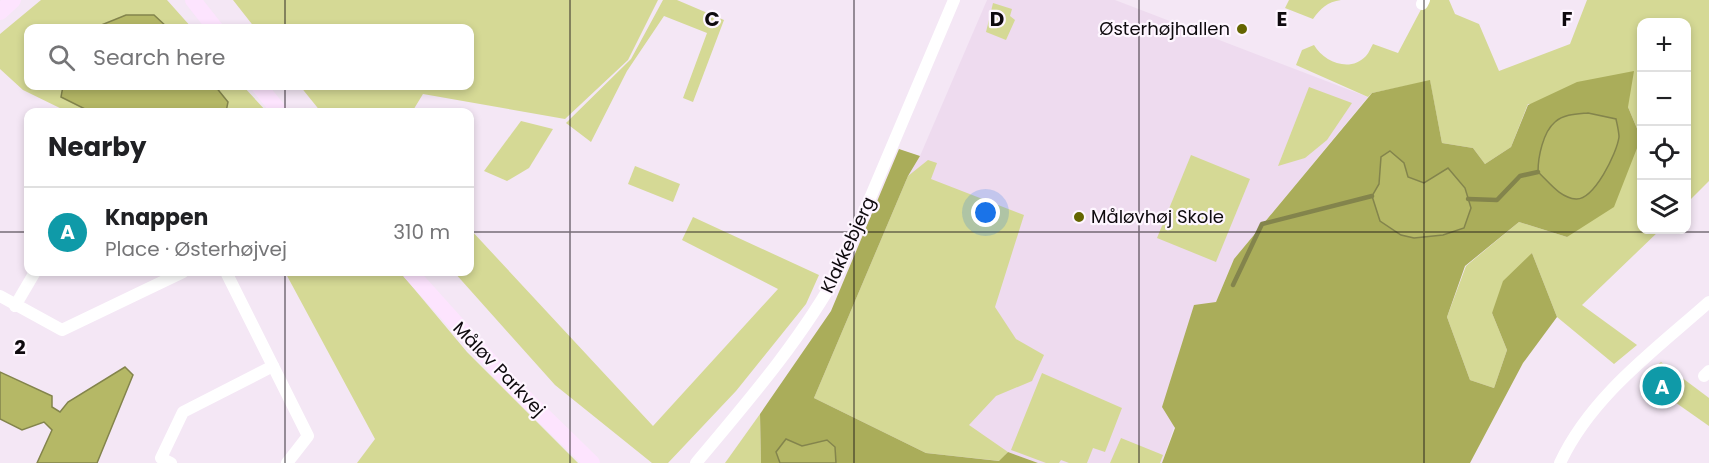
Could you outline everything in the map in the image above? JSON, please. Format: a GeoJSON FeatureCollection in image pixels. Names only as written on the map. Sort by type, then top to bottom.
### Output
{"type":"FeatureCollection","features":[{"type":"Feature","properties":{"kind":"street"},"geometry":{"type":"LineString","coordinates":[[0,12],[13,0]]}},
{"type":"Feature","properties":{"kind":"street"},"geometry":{"type":"LineString","coordinates":[[193,0],[212,24]]}},
{"type":"Feature","properties":{"kind":"street","name":"Klakkebjerg"},"geometry":{"type":"LineString","coordinates":[[696,463],[774,370],[822,302],[840,269],[954,0]]}},
{"type":"Feature","properties":{"kind":"street"},"geometry":{"type":"LineString","coordinates":[[262,90],[277,108]]}},
{"type":"Feature","properties":{"kind":"street"},"geometry":{"type":"LineString","coordinates":[[15,306],[33,276]]}},
{"type":"Feature","properties":{"kind":"street"},"geometry":{"type":"LineString","coordinates":[[0,296],[62,330],[175,276]]}},
{"type":"Feature","properties":{"kind":"street"},"geometry":{"type":"LineString","coordinates":[[228,276],[308,436],[287,463]]}},
{"type":"Feature","properties":{"kind":"street","name":"Måløv Parkvej"},"geometry":{"type":"LineString","coordinates":[[414,276],[509,382],[592,463]]}},
{"type":"Feature","properties":{"kind":"street"},"geometry":{"type":"LineString","coordinates":[[1560,463],[1570,441],[1592,411],[1634,368],[1709,302]]}},
{"type":"Feature","properties":{"kind":"street"},"geometry":{"type":"LineString","coordinates":[[171,463],[161,458],[183,412],[273,366]]}},
{"type":"Feature","properties":{"kind":"shaded area"},"geometry":{"type":"Polygon","coordinates":[[[41,0],[167,0],[188,24],[24,24],[24,90],[247,90],[263,108],[60,108],[23,90],[0,69],[0,34],[41,0]]]}},
{"type":"Feature","properties":{"kind":"shaded area"},"geometry":{"type":"Polygon","coordinates":[[[233,0],[658,0],[628,60],[565,119],[423,94],[414,108],[318,108],[303,90],[474,90],[474,24],[252,24],[233,0]]]}},
{"type":"Feature","properties":{"kind":"shaded area"},"geometry":{"type":"Polygon","coordinates":[[[663,0],[677,0],[724,20],[693,102],[683,98],[707,33],[664,16],[627,71],[591,142],[566,123],[631,59],[663,0]]]}},
{"type":"Feature","properties":{"kind":"shaded area","name":"Måløvhøj Skole"},"geometry":{"type":"Polygon","coordinates":[[[987,0],[1115,0],[1368,97],[1234,259],[1216,302],[1162,463],[1038,463],[1008,452],[814,398],[908,176],[920,156],[987,0]]]}},
{"type":"Feature","properties":{"kind":"shaded area"},"geometry":{"type":"Polygon","coordinates":[[[1289,0],[1341,0],[1325,6],[1313,19],[1285,8],[1289,0]]]}},
{"type":"Feature","properties":{"kind":"shaded area"},"geometry":{"type":"Polygon","coordinates":[[[1426,0],[1449,0],[1455,14],[1479,24],[1499,71],[1570,44],[1587,0],[1709,0],[1709,181],[1691,199],[1691,18],[1637,18],[1637,128],[1628,107],[1528,104],[1511,147],[1485,164],[1473,148],[1442,143],[1430,81],[1372,93],[1368,97],[1296,65],[1302,50],[1314,45],[1324,56],[1345,64],[1360,61],[1367,55],[1373,44],[1398,53],[1426,0]]]}},
{"type":"Feature","properties":{"kind":"shaded area"},"geometry":{"type":"Polygon","coordinates":[[[993,3],[1012,9],[1010,16],[1015,20],[1006,40],[986,32],[993,3]]]}},
{"type":"Feature","properties":{"kind":"shaded area"},"geometry":{"type":"Polygon","coordinates":[[[126,15],[154,15],[164,24],[104,24],[126,15]]]}},
{"type":"Feature","properties":{"kind":"shaded area"},"geometry":{"type":"Polygon","coordinates":[[[1634,71],[1628,107],[1637,128],[1637,148],[1614,207],[1567,237],[1519,222],[1465,266],[1447,317],[1470,380],[1494,388],[1507,350],[1492,313],[1503,281],[1532,253],[1557,317],[1523,363],[1470,463],[1162,463],[1175,428],[1162,407],[1194,305],[1216,302],[1234,259],[1372,93],[1430,80],[1442,143],[1473,148],[1485,164],[1511,147],[1528,105],[1577,82],[1634,71]],[[1381,157],[1379,184],[1471,208],[1465,188],[1448,169],[1424,183],[1408,177],[1404,163],[1381,157]]]}},
{"type":"Feature","properties":{"kind":"shaded area"},"geometry":{"type":"Polygon","coordinates":[[[1309,87],[1352,103],[1327,140],[1305,158],[1278,166],[1309,87]]]}},
{"type":"Feature","properties":{"kind":"shaded area"},"geometry":{"type":"Polygon","coordinates":[[[62,90],[218,90],[228,102],[227,108],[83,108],[61,97],[62,90]]]}},
{"type":"Feature","properties":{"kind":"shaded area"},"geometry":{"type":"Polygon","coordinates":[[[1588,113],[1616,119],[1619,137],[1614,154],[1597,184],[1583,197],[1570,198],[1560,193],[1538,172],[1539,159],[1544,138],[1555,122],[1566,116],[1588,113]]]}},
{"type":"Feature","properties":{"kind":"shaded area"},"geometry":{"type":"Polygon","coordinates":[[[521,121],[553,129],[529,168],[507,181],[484,171],[521,121]]]}},
{"type":"Feature","properties":{"kind":"shaded area"},"geometry":{"type":"Polygon","coordinates":[[[1637,143],[1637,234],[1656,234],[1582,305],[1637,345],[1614,364],[1557,317],[1532,253],[1492,313],[1507,350],[1494,388],[1470,380],[1447,317],[1466,266],[1519,222],[1567,237],[1637,143]]]}},
{"type":"Feature","properties":{"kind":"shaded area"},"geometry":{"type":"Polygon","coordinates":[[[899,149],[920,156],[908,176],[814,398],[926,453],[999,461],[1008,452],[1038,463],[836,463],[835,447],[827,440],[802,446],[786,439],[776,452],[780,463],[761,463],[760,414],[831,311],[899,149]]]}},
{"type":"Feature","properties":{"kind":"shaded area"},"geometry":{"type":"Polygon","coordinates":[[[1390,151],[1404,163],[1408,177],[1424,183],[1448,168],[1465,188],[1471,208],[1464,228],[1443,235],[1414,238],[1401,235],[1380,221],[1372,196],[1379,184],[1381,157],[1390,151]]]}},
{"type":"Feature","properties":{"kind":"shaded area"},"geometry":{"type":"Polygon","coordinates":[[[1191,155],[1250,179],[1216,262],[1157,238],[1191,155]]]}},
{"type":"Feature","properties":{"kind":"shaded area"},"geometry":{"type":"Polygon","coordinates":[[[928,160],[937,163],[931,179],[1024,215],[995,307],[1016,339],[1044,355],[1032,381],[996,396],[969,425],[1008,452],[1000,461],[926,453],[814,398],[908,176],[928,160]]]}},
{"type":"Feature","properties":{"kind":"shaded area"},"geometry":{"type":"Polygon","coordinates":[[[635,166],[680,184],[673,202],[628,184],[635,166]]]}},
{"type":"Feature","properties":{"kind":"shaded area"},"geometry":{"type":"Polygon","coordinates":[[[693,217],[819,275],[806,304],[736,391],[668,463],[652,463],[555,385],[458,276],[474,276],[474,233],[653,426],[778,289],[682,240],[693,217]]]}},
{"type":"Feature","properties":{"kind":"shaded area"},"geometry":{"type":"Polygon","coordinates":[[[287,276],[403,276],[467,352],[578,463],[357,463],[375,439],[287,276]]]}},
{"type":"Feature","properties":{"kind":"shaded area"},"geometry":{"type":"Polygon","coordinates":[[[1661,362],[1709,398],[1709,426],[1642,379],[1661,362]]]}},
{"type":"Feature","properties":{"kind":"shaded area"},"geometry":{"type":"Polygon","coordinates":[[[125,367],[133,375],[97,463],[37,463],[52,430],[44,422],[22,430],[0,419],[0,372],[52,396],[52,407],[60,412],[68,402],[125,367]]]}},
{"type":"Feature","properties":{"kind":"shaded area"},"geometry":{"type":"Polygon","coordinates":[[[1042,373],[1122,408],[1105,452],[1093,448],[1087,463],[1069,463],[1061,460],[1059,463],[1046,463],[1011,450],[1042,373]]]}},
{"type":"Feature","properties":{"kind":"shaded area"},"geometry":{"type":"Polygon","coordinates":[[[760,414],[761,463],[725,463],[760,414]]]}},
{"type":"Feature","properties":{"kind":"shaded area"},"geometry":{"type":"Polygon","coordinates":[[[1121,438],[1163,455],[1160,463],[1110,463],[1121,438]]]}},
{"type":"Feature","properties":{"kind":"shaded area"},"geometry":{"type":"Polygon","coordinates":[[[786,439],[802,446],[827,440],[835,447],[836,463],[780,463],[776,452],[786,439]]]}},
{"type":"Feature","properties":{"kind":"waterway"},"geometry":{"type":"LineString","coordinates":[[1468,199],[1497,200],[1520,176],[1538,172]]}},
{"type":"Feature","properties":{"kind":"waterway"},"geometry":{"type":"LineString","coordinates":[[1233,285],[1262,224],[1372,196]]}},
{"type":"Feature","properties":{"kind":"place","name":"Østerhøjhallen"},"geometry":{"type":"Point","coordinates":[1242,29]}},
{"type":"Feature","properties":{"kind":"place","name":"Måløvhøj Skole"},"geometry":{"type":"Point","coordinates":[1079,217]}},
{"type":"Feature","properties":{"kind":"place","name":"Knappen"},"geometry":{"type":"Point","coordinates":[1662,386]}}]}
